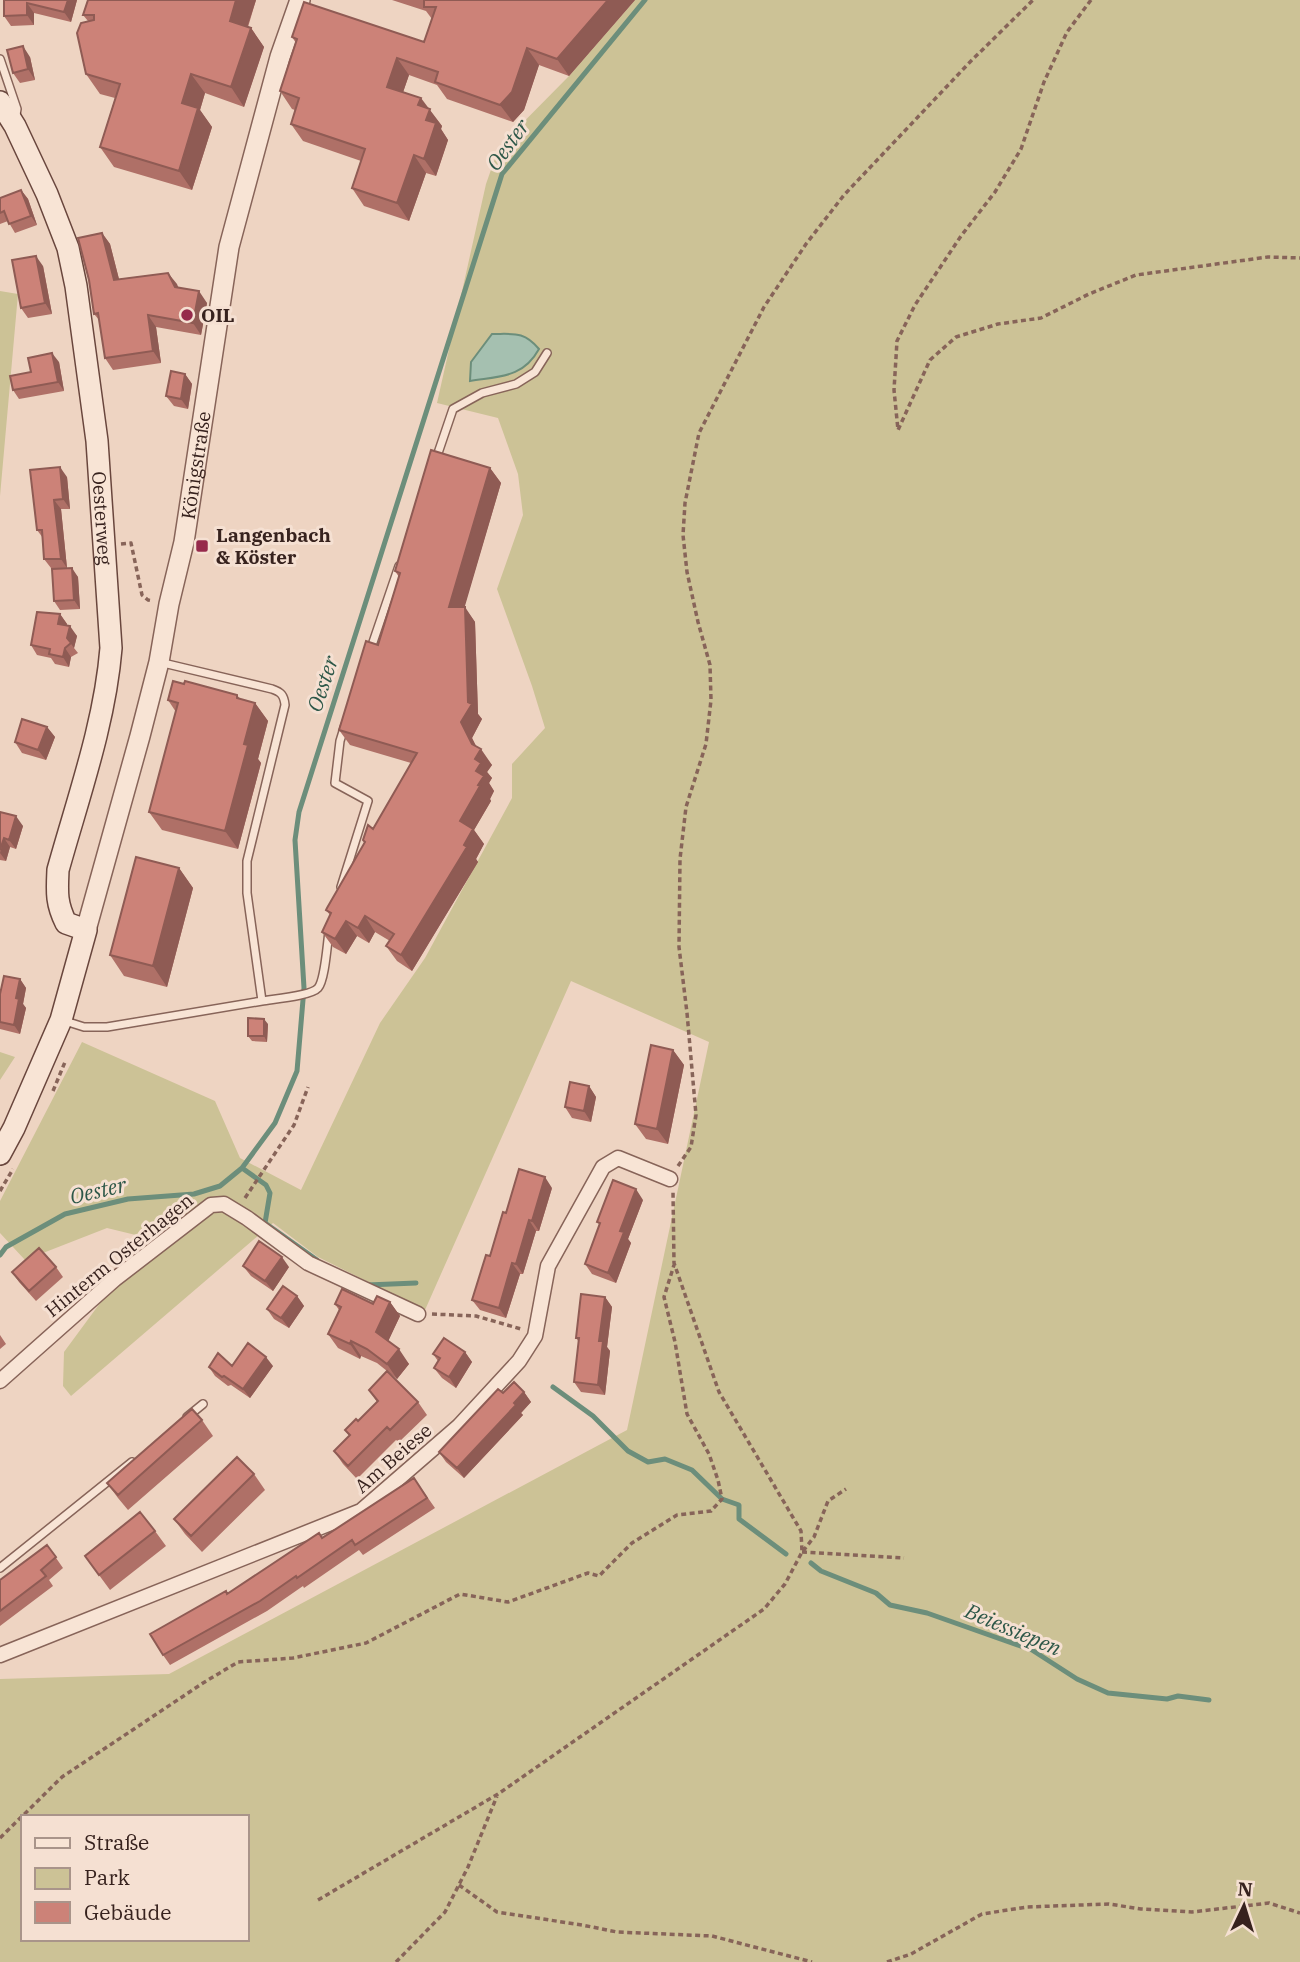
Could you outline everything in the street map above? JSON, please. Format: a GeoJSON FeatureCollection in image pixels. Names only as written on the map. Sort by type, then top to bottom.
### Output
{"type":"FeatureCollection","features":[{"type":"Feature","properties":{"kind":"main road","name":"Oesterweg"},"geometry":{"type":"LineString","coordinates":[[0,102],[15,126],[47,194],[68,248],[80,312],[97,441],[111,623],[110,658],[99,725],[58,870],[57,895],[66,923],[86,930]]}},
{"type":"Feature","properties":{"kind":"main road"},"geometry":{"type":"LineString","coordinates":[[0,1154],[61,1020],[86,930]]}},
{"type":"Feature","properties":{"kind":"street","name":"Königstraße"},"geometry":{"type":"LineString","coordinates":[[86,930],[159,662],[184,542],[229,247],[280,57],[300,0]]}},
{"type":"Feature","properties":{"kind":"street","name":"Am Beiese"},"geometry":{"type":"LineString","coordinates":[[0,1655],[361,1511],[459,1426],[519,1361],[535,1336],[548,1266],[603,1167],[618,1158],[670,1179]]}},
{"type":"Feature","properties":{"kind":"street","name":"Hinterm Osterhagen"},"geometry":{"type":"LineString","coordinates":[[0,1381],[115,1279],[211,1205],[224,1204],[309,1263],[418,1314]]}},
{"type":"Feature","properties":{"kind":"lane"},"geometry":{"type":"LineString","coordinates":[[0,59],[16,109],[15,126]]}},
{"type":"Feature","properties":{"kind":"lane"},"geometry":{"type":"LineString","coordinates":[[431,472],[453,409],[482,393],[516,384],[535,372],[547,353]]}},
{"type":"Feature","properties":{"kind":"lane"},"geometry":{"type":"LineString","coordinates":[[366,664],[401,562]]}},
{"type":"Feature","properties":{"kind":"lane"},"geometry":{"type":"LineString","coordinates":[[159,662],[272,689],[284,697],[285,705],[247,861],[247,893],[262,1001]]}},
{"type":"Feature","properties":{"kind":"lane"},"geometry":{"type":"LineString","coordinates":[[337,900],[368,801],[335,783],[340,741],[348,715]]}},
{"type":"Feature","properties":{"kind":"lane"},"geometry":{"type":"LineString","coordinates":[[61,1020],[84,1027],[107,1027],[286,998],[313,991],[320,985],[331,926]]}},
{"type":"Feature","properties":{"kind":"lane"},"geometry":{"type":"LineString","coordinates":[[182,1422],[203,1404]]}},
{"type":"Feature","properties":{"kind":"lane"},"geometry":{"type":"LineString","coordinates":[[0,1568],[139,1456]]}},
{"type":"Feature","properties":{"kind":"path"},"geometry":{"type":"LineString","coordinates":[[23,1815],[62,1777],[238,1662],[293,1658],[366,1643],[460,1594],[508,1602],[588,1573],[599,1576],[632,1543],[677,1515],[711,1511],[722,1499],[709,1454],[687,1414],[675,1342],[664,1297],[674,1263],[674,1198],[670,1179],[691,1147],[696,1115],[679,947],[680,859],[686,807],[706,744],[711,700],[710,665],[687,572],[683,535],[685,503],[699,433],[764,307],[806,244],[844,195],[1033,0]]}},
{"type":"Feature","properties":{"kind":"path"},"geometry":{"type":"LineString","coordinates":[[1091,0],[1067,32],[1044,82],[1021,149],[995,192],[961,236],[915,305],[897,341],[894,390],[898,430],[930,360],[956,337],[998,324],[1041,318],[1136,275],[1268,257],[1300,258]]}},
{"type":"Feature","properties":{"kind":"path"},"geometry":{"type":"LineString","coordinates":[[131,543],[142,595],[148,600],[169,604]]}},
{"type":"Feature","properties":{"kind":"path"},"geometry":{"type":"LineString","coordinates":[[254,1185],[294,1125],[308,1087]]}},
{"type":"Feature","properties":{"kind":"path"},"geometry":{"type":"LineString","coordinates":[[674,1263],[719,1392],[800,1531],[802,1552]]}},
{"type":"Feature","properties":{"kind":"path"},"geometry":{"type":"LineString","coordinates":[[418,1314],[476,1316],[524,1330],[535,1336]]}},
{"type":"Feature","properties":{"kind":"path"},"geometry":{"type":"LineString","coordinates":[[318,1900],[498,1794],[765,1609],[785,1584],[802,1552],[814,1537],[828,1501],[846,1489]]}},
{"type":"Feature","properties":{"kind":"path"},"geometry":{"type":"LineString","coordinates":[[802,1552],[904,1558]]}},
{"type":"Feature","properties":{"kind":"path"},"geometry":{"type":"LineString","coordinates":[[396,1962],[445,1912],[498,1794]]}},
{"type":"Feature","properties":{"kind":"path"},"geometry":{"type":"LineString","coordinates":[[0,1838],[21,1817]]}},
{"type":"Feature","properties":{"kind":"path"},"geometry":{"type":"LineString","coordinates":[[459,1885],[497,1912],[617,1932],[712,1936],[812,1962]]}},
{"type":"Feature","properties":{"kind":"path"},"geometry":{"type":"LineString","coordinates":[[887,1962],[911,1954],[982,1914],[1027,1907],[1109,1904],[1192,1912],[1269,1903],[1300,1913]]}},
{"type":"Feature","properties":{"kind":"green space"},"geometry":{"type":"Polygon","coordinates":[[[635,0],[1300,0],[1300,1962],[0,1962],[0,1679],[169,1674],[627,1430],[709,1042],[571,981],[425,1310],[318,1257],[273,1223],[71,1396],[63,1386],[64,1352],[148,1238],[107,1228],[25,1260],[0,1233],[0,1201],[82,1042],[215,1101],[240,1158],[301,1190],[380,1023],[425,958],[512,798],[512,764],[545,728],[497,589],[523,515],[518,474],[498,418],[437,403],[486,184],[499,147],[569,76],[635,0]]]}},
{"type":"Feature","properties":{"kind":"green space"},"geometry":{"type":"Polygon","coordinates":[[[0,291],[18,294],[0,496],[0,291]]]}},
{"type":"Feature","properties":{"kind":"green space"},"geometry":{"type":"Polygon","coordinates":[[[0,1052],[15,1057],[0,1080],[0,1052]]]}},
{"type":"Feature","properties":{"kind":"shaded area"},"geometry":{"type":"Polygon","coordinates":[[[492,334],[523,336],[539,349],[526,366],[518,371],[470,381],[471,362],[492,334]]]}},
{"type":"Feature","properties":{"kind":"building"},"geometry":{"type":"Polygon","coordinates":[[[4,0],[68,0],[64,12],[27,3],[27,15],[4,16],[4,0]]]}},
{"type":"Feature","properties":{"kind":"building"},"geometry":{"type":"Polygon","coordinates":[[[88,0],[236,0],[230,21],[251,28],[231,87],[191,74],[182,103],[198,108],[179,171],[100,147],[120,84],[86,74],[77,33],[81,23],[94,20],[94,15],[83,15],[88,0]]]}},
{"type":"Feature","properties":{"kind":"building"},"geometry":{"type":"Polygon","coordinates":[[[424,0],[608,0],[557,59],[527,48],[512,92],[500,105],[435,82],[438,72],[397,58],[387,87],[421,98],[418,105],[430,109],[426,120],[436,123],[424,159],[414,155],[397,203],[352,188],[365,149],[291,124],[299,98],[280,91],[297,39],[292,37],[304,2],[424,42],[436,7],[424,7],[424,0]]]}},
{"type":"Feature","properties":{"kind":"building"},"geometry":{"type":"Polygon","coordinates":[[[23,46],[28,69],[13,73],[7,50],[23,46]]]}},
{"type":"Feature","properties":{"kind":"building"},"geometry":{"type":"Polygon","coordinates":[[[21,190],[31,216],[9,224],[4,211],[0,213],[0,198],[21,190]]]}},
{"type":"Feature","properties":{"kind":"building"},"geometry":{"type":"Polygon","coordinates":[[[102,233],[114,280],[168,273],[175,287],[199,291],[193,323],[148,315],[153,351],[105,358],[98,313],[94,314],[89,280],[78,238],[102,233]]]}},
{"type":"Feature","properties":{"kind":"building"},"geometry":{"type":"Polygon","coordinates":[[[36,256],[45,303],[21,308],[12,260],[36,256]]]}},
{"type":"Feature","properties":{"kind":"building"},"geometry":{"type":"Polygon","coordinates":[[[52,353],[58,382],[13,390],[10,376],[31,372],[28,358],[52,353]]]}},
{"type":"Feature","properties":{"kind":"building"},"geometry":{"type":"Polygon","coordinates":[[[171,371],[185,374],[181,399],[166,396],[171,371]]]}},
{"type":"Feature","properties":{"kind":"building"},"geometry":{"type":"Polygon","coordinates":[[[431,450],[490,468],[449,607],[465,607],[468,702],[472,704],[461,722],[472,744],[481,749],[475,759],[481,763],[476,771],[484,776],[460,821],[473,829],[464,845],[467,847],[401,955],[386,946],[394,934],[365,916],[358,928],[346,921],[335,939],[322,932],[331,913],[326,910],[365,842],[363,840],[368,825],[373,829],[417,753],[339,730],[366,641],[378,645],[400,573],[395,571],[431,450]]]}},
{"type":"Feature","properties":{"kind":"building"},"geometry":{"type":"Polygon","coordinates":[[[60,467],[63,499],[54,500],[61,559],[44,559],[42,530],[37,530],[30,470],[60,467]]]}},
{"type":"Feature","properties":{"kind":"building"},"geometry":{"type":"Polygon","coordinates":[[[72,568],[74,600],[54,601],[52,569],[72,568]]]}},
{"type":"Feature","properties":{"kind":"building"},"geometry":{"type":"Polygon","coordinates":[[[37,612],[60,614],[58,624],[70,626],[67,638],[71,643],[65,648],[63,657],[49,654],[50,649],[31,645],[37,612]]]}},
{"type":"Feature","properties":{"kind":"building"},"geometry":{"type":"Polygon","coordinates":[[[173,681],[184,684],[185,681],[237,695],[237,698],[255,703],[244,744],[248,745],[225,831],[149,812],[178,703],[168,700],[173,681]]]}},
{"type":"Feature","properties":{"kind":"building"},"geometry":{"type":"Polygon","coordinates":[[[22,719],[47,727],[38,750],[15,742],[22,719]]]}},
{"type":"Feature","properties":{"kind":"building"},"geometry":{"type":"Polygon","coordinates":[[[0,812],[16,816],[9,840],[4,838],[0,850],[0,812]]]}},
{"type":"Feature","properties":{"kind":"building"},"geometry":{"type":"Polygon","coordinates":[[[136,857],[179,868],[153,966],[110,955],[136,857]]]}},
{"type":"Feature","properties":{"kind":"building"},"geometry":{"type":"Polygon","coordinates":[[[4,976],[20,979],[14,1025],[0,1022],[0,994],[4,976]]]}},
{"type":"Feature","properties":{"kind":"building"},"geometry":{"type":"Polygon","coordinates":[[[248,1018],[264,1019],[264,1036],[248,1036],[248,1018]]]}},
{"type":"Feature","properties":{"kind":"building"},"geometry":{"type":"Polygon","coordinates":[[[651,1045],[673,1050],[657,1129],[635,1124],[651,1045]]]}},
{"type":"Feature","properties":{"kind":"building"},"geometry":{"type":"Polygon","coordinates":[[[570,1082],[589,1086],[584,1111],[565,1107],[570,1082]]]}},
{"type":"Feature","properties":{"kind":"building"},"geometry":{"type":"Polygon","coordinates":[[[519,1169],[545,1177],[516,1264],[512,1263],[499,1308],[472,1300],[486,1255],[490,1256],[503,1212],[506,1213],[519,1169]]]}},
{"type":"Feature","properties":{"kind":"building"},"geometry":{"type":"Polygon","coordinates":[[[613,1180],[636,1189],[620,1231],[624,1232],[608,1273],[585,1264],[613,1180]]]}},
{"type":"Feature","properties":{"kind":"building"},"geometry":{"type":"Polygon","coordinates":[[[259,1241],[282,1257],[265,1281],[243,1266],[259,1241]]]}},
{"type":"Feature","properties":{"kind":"building"},"geometry":{"type":"Polygon","coordinates":[[[39,1248],[56,1267],[29,1291],[12,1272],[39,1248]]]}},
{"type":"Feature","properties":{"kind":"building"},"geometry":{"type":"Polygon","coordinates":[[[283,1286],[297,1296],[281,1318],[267,1309],[283,1286]]]}},
{"type":"Feature","properties":{"kind":"building"},"geometry":{"type":"Polygon","coordinates":[[[342,1289],[373,1304],[377,1296],[390,1302],[376,1332],[399,1349],[387,1364],[367,1349],[328,1334],[341,1307],[335,1304],[342,1289]]]}},
{"type":"Feature","properties":{"kind":"building"},"geometry":{"type":"Polygon","coordinates":[[[581,1294],[605,1297],[599,1341],[603,1341],[598,1385],[574,1382],[581,1294]]]}},
{"type":"Feature","properties":{"kind":"building"},"geometry":{"type":"Polygon","coordinates":[[[444,1338],[465,1352],[449,1377],[434,1368],[440,1358],[433,1354],[444,1338]]]}},
{"type":"Feature","properties":{"kind":"building"},"geometry":{"type":"Polygon","coordinates":[[[248,1343],[266,1357],[243,1389],[209,1367],[218,1353],[232,1366],[248,1343]]]}},
{"type":"Feature","properties":{"kind":"building"},"geometry":{"type":"Polygon","coordinates":[[[387,1371],[418,1402],[390,1430],[387,1427],[348,1466],[334,1451],[350,1435],[345,1430],[378,1401],[369,1390],[387,1371]]]}},
{"type":"Feature","properties":{"kind":"building"},"geometry":{"type":"Polygon","coordinates":[[[514,1382],[524,1392],[514,1403],[516,1405],[457,1468],[439,1452],[498,1389],[503,1393],[514,1382]]]}},
{"type":"Feature","properties":{"kind":"building"},"geometry":{"type":"Polygon","coordinates":[[[192,1409],[202,1420],[118,1495],[107,1483],[192,1409]]]}},
{"type":"Feature","properties":{"kind":"building"},"geometry":{"type":"Polygon","coordinates":[[[237,1457],[254,1474],[191,1536],[174,1519],[237,1457]]]}},
{"type":"Feature","properties":{"kind":"building"},"geometry":{"type":"Polygon","coordinates":[[[414,1478],[427,1498],[355,1545],[352,1540],[260,1601],[163,1655],[150,1634],[226,1591],[227,1594],[319,1533],[322,1538],[414,1478]]]}},
{"type":"Feature","properties":{"kind":"building"},"geometry":{"type":"Polygon","coordinates":[[[140,1512],[155,1531],[99,1575],[85,1556],[140,1512]]]}},
{"type":"Feature","properties":{"kind":"building"},"geometry":{"type":"Polygon","coordinates":[[[47,1545],[56,1557],[41,1570],[46,1576],[0,1611],[0,1580],[47,1545]]]}},
{"type":"Feature","properties":{"kind":"waterway","name":"Oester"},"geometry":{"type":"LineString","coordinates":[[0,1255],[6,1247],[65,1214],[128,1199],[194,1194],[220,1186],[242,1168],[275,1123],[297,1071],[304,988],[295,840],[299,812],[502,174],[645,0]]}},
{"type":"Feature","properties":{"kind":"waterway","name":"Beiessiepen"},"geometry":{"type":"LineString","coordinates":[[242,1168],[266,1185],[270,1193],[265,1223],[317,1260]]}},
{"type":"Feature","properties":{"kind":"waterway","name":"Beiessiepen"},"geometry":{"type":"LineString","coordinates":[[367,1285],[416,1283]]}},
{"type":"Feature","properties":{"kind":"waterway","name":"Beiessiepen"},"geometry":{"type":"LineString","coordinates":[[553,1387],[593,1416],[628,1451],[648,1462],[665,1459],[692,1470],[722,1499],[739,1505],[739,1519],[786,1554]]}},
{"type":"Feature","properties":{"kind":"waterway","name":"Beiessiepen"},"geometry":{"type":"LineString","coordinates":[[811,1563],[821,1571],[876,1593],[890,1605],[927,1613],[1032,1650],[1077,1679],[1108,1693],[1209,1700]]}},
{"type":"Feature","properties":{"kind":"place","name":"OIL"},"geometry":{"type":"Point","coordinates":[187,315]}},
{"type":"Feature","properties":{"kind":"place","name":"Langenbach & Köster"},"geometry":{"type":"Point","coordinates":[202,546]}}]}
